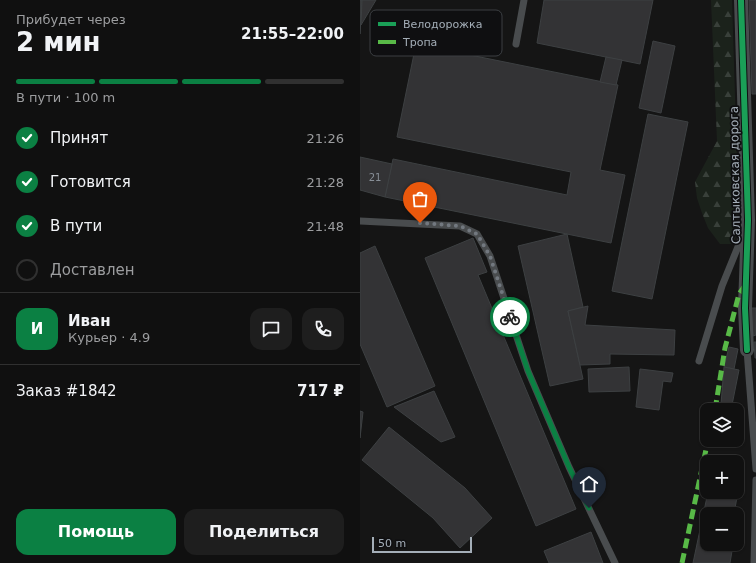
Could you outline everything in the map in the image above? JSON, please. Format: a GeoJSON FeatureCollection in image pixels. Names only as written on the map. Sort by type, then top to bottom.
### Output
{"type":"FeatureCollection","features":[{"type":"Feature","properties":{"kind":"street","name":"Салтыковская дорога"},"geometry":{"type":"LineString","coordinates":[[741,0],[748,220],[745,308],[747,350]]}},
{"type":"Feature","properties":{"kind":"lane"},"geometry":{"type":"LineString","coordinates":[[516,44],[524,0]]}},
{"type":"Feature","properties":{"kind":"lane"},"geometry":{"type":"LineString","coordinates":[[699,361],[722,286],[748,220]]}},
{"type":"Feature","properties":{"kind":"lane"},"geometry":{"type":"LineString","coordinates":[[360,221],[460,226],[477,234],[490,256],[531,378],[569,467],[616,563]]}},
{"type":"Feature","properties":{"kind":"lane"},"geometry":{"type":"LineString","coordinates":[[747,350],[756,469]]}},
{"type":"Feature","properties":{"kind":"lane"},"geometry":{"type":"LineString","coordinates":[[754,563],[756,480]]}},
{"type":"Feature","properties":{"kind":"green space"},"geometry":{"type":"Polygon","coordinates":[[[711,0],[732,0],[739,227],[733,244],[720,244],[708,228],[697,198],[695,182],[717,141],[711,0]]]}},
{"type":"Feature","properties":{"kind":"building"},"geometry":{"type":"Polygon","coordinates":[[[360,0],[362,0],[360,34],[360,0]]]}},
{"type":"Feature","properties":{"kind":"building"},"geometry":{"type":"Polygon","coordinates":[[[362,0],[376,0],[361,25],[362,0]]]}},
{"type":"Feature","properties":{"kind":"building"},"geometry":{"type":"Polygon","coordinates":[[[544,0],[653,0],[640,64],[537,43],[544,0]]]}},
{"type":"Feature","properties":{"kind":"building"},"geometry":{"type":"Polygon","coordinates":[[[749,0],[756,0],[756,94],[752,94],[749,0]]]}},
{"type":"Feature","properties":{"kind":"building"},"geometry":{"type":"Polygon","coordinates":[[[653,41],[675,46],[661,113],[639,108],[653,41]]]}},
{"type":"Feature","properties":{"kind":"building"},"geometry":{"type":"Polygon","coordinates":[[[414,56],[475,56],[618,85],[600,170],[625,175],[611,243],[385,197],[393,159],[567,195],[571,172],[397,137],[414,56]]]}},
{"type":"Feature","properties":{"kind":"building"},"geometry":{"type":"Polygon","coordinates":[[[606,57],[622,60],[616,85],[600,82],[606,57]]]}},
{"type":"Feature","properties":{"kind":"building"},"geometry":{"type":"Polygon","coordinates":[[[648,114],[688,122],[652,299],[612,291],[648,114]]]}},
{"type":"Feature","properties":{"kind":"building"},"geometry":{"type":"Polygon","coordinates":[[[360,157],[392,164],[385,197],[360,190],[360,157]]]}},
{"type":"Feature","properties":{"kind":"building"},"geometry":{"type":"Polygon","coordinates":[[[567,234],[583,307],[568,311],[583,379],[550,386],[518,246],[567,234]]]}},
{"type":"Feature","properties":{"kind":"building"},"geometry":{"type":"Polygon","coordinates":[[[473,238],[487,272],[478,275],[576,509],[536,526],[425,258],[473,238]]]}},
{"type":"Feature","properties":{"kind":"building"},"geometry":{"type":"Polygon","coordinates":[[[375,246],[435,386],[387,407],[360,344],[360,253],[375,246]]]}},
{"type":"Feature","properties":{"kind":"building"},"geometry":{"type":"Polygon","coordinates":[[[588,306],[585,325],[675,330],[674,355],[610,354],[610,364],[580,365],[568,311],[588,306]]]}},
{"type":"Feature","properties":{"kind":"building"},"geometry":{"type":"Polygon","coordinates":[[[751,308],[756,308],[756,335],[753,336],[751,308]]]}},
{"type":"Feature","properties":{"kind":"building"},"geometry":{"type":"Polygon","coordinates":[[[754,342],[756,342],[756,358],[755,358],[754,342]]]}},
{"type":"Feature","properties":{"kind":"building"},"geometry":{"type":"Polygon","coordinates":[[[729,347],[738,349],[734,369],[724,367],[729,347]]]}},
{"type":"Feature","properties":{"kind":"building"},"geometry":{"type":"Polygon","coordinates":[[[629,367],[630,391],[589,392],[588,369],[629,367]]]}},
{"type":"Feature","properties":{"kind":"building"},"geometry":{"type":"Polygon","coordinates":[[[724,367],[739,370],[732,403],[721,403],[724,367]]]}},
{"type":"Feature","properties":{"kind":"building"},"geometry":{"type":"Polygon","coordinates":[[[640,369],[673,373],[671,382],[663,381],[659,410],[636,407],[640,369]]]}},
{"type":"Feature","properties":{"kind":"building"},"geometry":{"type":"Polygon","coordinates":[[[434,391],[455,437],[441,442],[394,407],[434,391]]]}},
{"type":"Feature","properties":{"kind":"building"},"geometry":{"type":"Polygon","coordinates":[[[360,411],[363,412],[360,438],[360,411]]]}},
{"type":"Feature","properties":{"kind":"building"},"geometry":{"type":"Polygon","coordinates":[[[389,427],[465,488],[492,518],[460,548],[433,518],[362,460],[389,427]]]}},
{"type":"Feature","properties":{"kind":"building"},"geometry":{"type":"Polygon","coordinates":[[[707,499],[737,499],[735,507],[705,507],[707,499]]]}},
{"type":"Feature","properties":{"kind":"building"},"geometry":{"type":"Polygon","coordinates":[[[700,530],[700,551],[732,551],[730,563],[693,563],[700,530]]]}},
{"type":"Feature","properties":{"kind":"building"},"geometry":{"type":"Polygon","coordinates":[[[591,532],[603,563],[549,563],[544,551],[591,532]]]}},
{"type":"Feature","properties":{"kind":"marked path"},"geometry":{"type":"LineString","coordinates":[[716,403],[725,348],[739,294],[744,287]]}},
{"type":"Feature","properties":{"kind":"marked path"},"geometry":{"type":"LineString","coordinates":[[682,563],[707,447]]}},
{"type":"Feature","properties":{"kind":"cycle path"},"geometry":{"type":"LineString","coordinates":[[741,0],[748,220],[745,308],[747,350]]}},
{"type":"Feature","properties":{"kind":"way so far"},"geometry":{"type":"LineString","coordinates":[[420,223],[460,226],[477,234],[490,256],[510,317]]}},
{"type":"Feature","properties":{"kind":"route"},"geometry":{"type":"LineString","coordinates":[[510,317],[528,371],[569,467],[589,508]]}}]}
